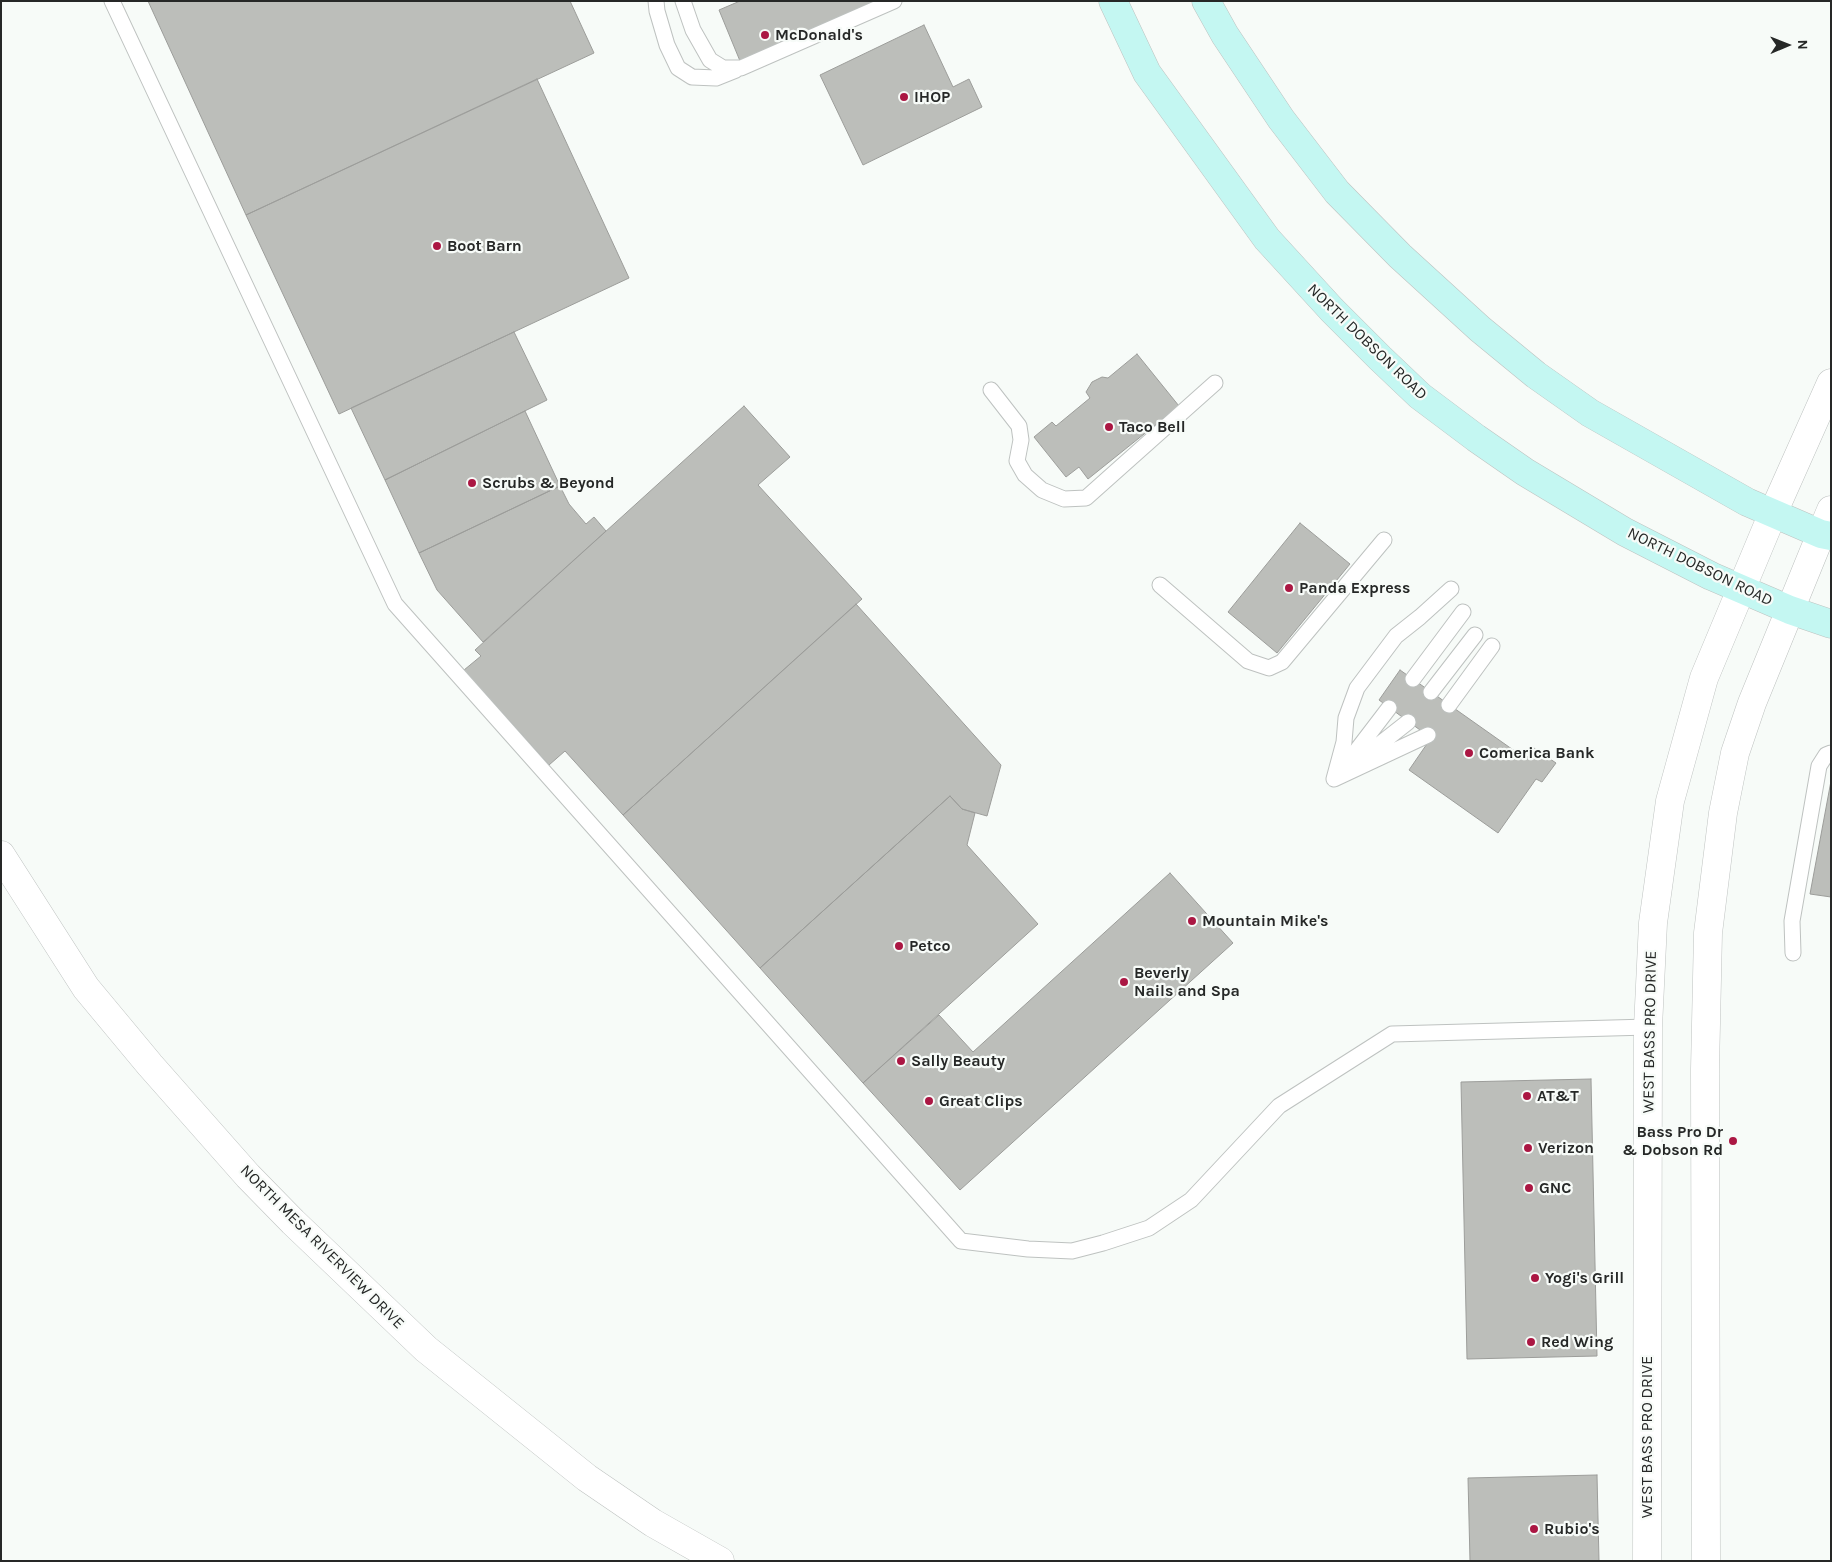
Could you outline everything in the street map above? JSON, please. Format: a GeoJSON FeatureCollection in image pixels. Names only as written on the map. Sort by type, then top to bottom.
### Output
{"type":"FeatureCollection","features":[{"type":"Feature","properties":{"kind":"main road","name":"NORTH DOBSON ROAD"},"geometry":{"type":"LineString","coordinates":[[1113,1],[1147,73],[1267,239],[1332,310],[1420,396],[1525,472],[1625,532],[1711,576],[1790,610],[1831,624]]}},
{"type":"Feature","properties":{"kind":"main road"},"geometry":{"type":"LineString","coordinates":[[1206,1],[1225,35],[1281,119],[1337,192],[1400,256],[1480,329],[1536,375],[1590,413],[1748,502],[1773,513],[1827,527]]}},
{"type":"Feature","properties":{"kind":"street","name":"WEST BASS PRO DRIVE"},"geometry":{"type":"LineString","coordinates":[[1647,1561],[1648,1027],[1653,923],[1670,801],[1704,678],[1757,549],[1831,383]]}},
{"type":"Feature","properties":{"kind":"street"},"geometry":{"type":"LineString","coordinates":[[1706,1561],[1705,1069],[1708,933],[1723,813],[1735,753],[1752,703],[1805,570],[1827,527]]}},
{"type":"Feature","properties":{"kind":"street","name":"NORTH MESA RIVERVIEW DRIVE"},"geometry":{"type":"LineString","coordinates":[[1,855],[86,988],[150,1065],[248,1176],[293,1222],[426,1349],[579,1472],[653,1522],[720,1561]]}},
{"type":"Feature","properties":{"kind":"lane"},"geometry":{"type":"LineString","coordinates":[[112,1],[395,604],[961,1241],[1028,1250],[1072,1250],[1103,1243],[1149,1228],[1191,1200],[1279,1106],[1392,1034],[1648,1027]]}},
{"type":"Feature","properties":{"kind":"lane"},"geometry":{"type":"LineString","coordinates":[[656,1],[667,45],[678,68],[692,77],[716,78],[894,1]]}},
{"type":"Feature","properties":{"kind":"lane"},"geometry":{"type":"LineString","coordinates":[[683,1],[693,30],[710,60],[723,68],[741,68]]}},
{"type":"Feature","properties":{"kind":"lane"},"geometry":{"type":"LineString","coordinates":[[991,390],[1019,426],[1020,440],[1017,461],[1025,474],[1042,490],[1064,500],[1086,498],[1215,383]]}},
{"type":"Feature","properties":{"kind":"lane"},"geometry":{"type":"LineString","coordinates":[[1160,585],[1248,661],[1268,668],[1282,662],[1384,540]]}},
{"type":"Feature","properties":{"kind":"lane"},"geometry":{"type":"LineString","coordinates":[[1334,780],[1344,742],[1346,718],[1357,688],[1396,636],[1451,589]]}},
{"type":"Feature","properties":{"kind":"lane"},"geometry":{"type":"LineString","coordinates":[[1413,679],[1463,612]]}},
{"type":"Feature","properties":{"kind":"lane"},"geometry":{"type":"LineString","coordinates":[[1431,692],[1475,635]]}},
{"type":"Feature","properties":{"kind":"lane"},"geometry":{"type":"LineString","coordinates":[[1449,705],[1492,646]]}},
{"type":"Feature","properties":{"kind":"lane"},"geometry":{"type":"LineString","coordinates":[[1334,780],[1389,708]]}},
{"type":"Feature","properties":{"kind":"lane"},"geometry":{"type":"LineString","coordinates":[[1334,780],[1408,722]]}},
{"type":"Feature","properties":{"kind":"lane"},"geometry":{"type":"LineString","coordinates":[[1334,780],[1428,735]]}},
{"type":"Feature","properties":{"kind":"lane"},"geometry":{"type":"LineString","coordinates":[[1793,953],[1792,921],[1819,766],[1826,755],[1831,753]]}},
{"type":"Feature","properties":{"kind":"building"},"geometry":{"type":"Polygon","coordinates":[[[148,1],[570,1],[594,53],[246,215],[148,1]]]}},
{"type":"Feature","properties":{"kind":"building","name":"McDonald's"},"geometry":{"type":"Polygon","coordinates":[[[740,1],[873,1],[874,5],[740,61],[719,10],[740,1]]]}},
{"type":"Feature","properties":{"kind":"building","name":"IHOP"},"geometry":{"type":"Polygon","coordinates":[[[924,25],[953,87],[969,79],[982,107],[863,165],[820,75],[924,25]]]}},
{"type":"Feature","properties":{"kind":"building","name":"Boot Barn"},"geometry":{"type":"Polygon","coordinates":[[[537,79],[629,278],[339,414],[246,215],[537,79]]]}},
{"type":"Feature","properties":{"kind":"building"},"geometry":{"type":"Polygon","coordinates":[[[514,332],[547,400],[385,480],[351,408],[514,332]]]}},
{"type":"Feature","properties":{"kind":"building"},"geometry":{"type":"Polygon","coordinates":[[[1137,354],[1179,406],[1088,479],[1079,467],[1066,477],[1034,437],[1052,422],[1056,426],[1090,398],[1086,392],[1092,382],[1102,377],[1108,378],[1137,354]]]}},
{"type":"Feature","properties":{"kind":"building"},"geometry":{"type":"Polygon","coordinates":[[[744,406],[790,457],[758,485],[862,599],[623,815],[565,751],[549,765],[464,670],[481,656],[475,650],[744,406]]]}},
{"type":"Feature","properties":{"kind":"building","name":"Scrubs & Beyond"},"geometry":{"type":"Polygon","coordinates":[[[525,411],[560,486],[419,553],[385,480],[525,411]]]}},
{"type":"Feature","properties":{"kind":"building"},"geometry":{"type":"Polygon","coordinates":[[[560,486],[569,504],[586,524],[594,517],[606,531],[483,642],[437,590],[419,553],[560,486]]]}},
{"type":"Feature","properties":{"kind":"building","name":"Panda Express"},"geometry":{"type":"Polygon","coordinates":[[[1300,523],[1350,564],[1277,653],[1228,612],[1300,523]]]}},
{"type":"Feature","properties":{"kind":"building"},"geometry":{"type":"Polygon","coordinates":[[[856,604],[1001,765],[987,816],[962,809],[950,796],[760,968],[623,815],[856,604]]]}},
{"type":"Feature","properties":{"kind":"building","name":"Comerica Bank"},"geometry":{"type":"Polygon","coordinates":[[[1400,670],[1526,759],[1534,748],[1556,763],[1542,782],[1536,779],[1498,833],[1409,770],[1431,738],[1379,700],[1400,670]]]}},
{"type":"Feature","properties":{"kind":"building"},"geometry":{"type":"Polygon","coordinates":[[[1831,781],[1831,897],[1810,894],[1831,781]]]}},
{"type":"Feature","properties":{"kind":"building","name":"Petco"},"geometry":{"type":"Polygon","coordinates":[[[950,796],[962,809],[975,813],[967,845],[1038,924],[863,1083],[760,968],[950,796]]]}},
{"type":"Feature","properties":{"kind":"building"},"geometry":{"type":"Polygon","coordinates":[[[1170,873],[1233,943],[960,1190],[863,1083],[939,1015],[973,1052],[1170,873]]]}},
{"type":"Feature","properties":{"kind":"building"},"geometry":{"type":"Polygon","coordinates":[[[1591,1079],[1597,1356],[1467,1359],[1461,1082],[1591,1079]]]}},
{"type":"Feature","properties":{"kind":"building"},"geometry":{"type":"Polygon","coordinates":[[[1597,1475],[1599,1561],[1470,1561],[1468,1478],[1597,1475]]]}},
{"type":"Feature","properties":{"kind":"place","name":"McDonald's"},"geometry":{"type":"Point","coordinates":[765,35]}},
{"type":"Feature","properties":{"kind":"place","name":"IHOP"},"geometry":{"type":"Point","coordinates":[904,97]}},
{"type":"Feature","properties":{"kind":"place","name":"Boot Barn"},"geometry":{"type":"Point","coordinates":[437,246]}},
{"type":"Feature","properties":{"kind":"place","name":"Taco Bell"},"geometry":{"type":"Point","coordinates":[1109,427]}},
{"type":"Feature","properties":{"kind":"place","name":"Scrubs & Beyond"},"geometry":{"type":"Point","coordinates":[472,483]}},
{"type":"Feature","properties":{"kind":"place","name":"Panda Express"},"geometry":{"type":"Point","coordinates":[1289,588]}},
{"type":"Feature","properties":{"kind":"place","name":"Comerica Bank"},"geometry":{"type":"Point","coordinates":[1469,753]}},
{"type":"Feature","properties":{"kind":"place","name":"Mountain Mike's"},"geometry":{"type":"Point","coordinates":[1192,921]}},
{"type":"Feature","properties":{"kind":"place","name":"Petco"},"geometry":{"type":"Point","coordinates":[899,946]}},
{"type":"Feature","properties":{"kind":"place","name":"Beverly Nails and Spa"},"geometry":{"type":"Point","coordinates":[1124,982]}},
{"type":"Feature","properties":{"kind":"place","name":"Sally Beauty"},"geometry":{"type":"Point","coordinates":[901,1061]}},
{"type":"Feature","properties":{"kind":"place","name":"AT&T"},"geometry":{"type":"Point","coordinates":[1527,1096]}},
{"type":"Feature","properties":{"kind":"place","name":"Great Clips"},"geometry":{"type":"Point","coordinates":[929,1101]}},
{"type":"Feature","properties":{"kind":"place","name":"Bass Pro Dr & Dobson Rd"},"geometry":{"type":"Point","coordinates":[1733,1141]}},
{"type":"Feature","properties":{"kind":"place","name":"Verizon"},"geometry":{"type":"Point","coordinates":[1528,1148]}},
{"type":"Feature","properties":{"kind":"place","name":"GNC"},"geometry":{"type":"Point","coordinates":[1529,1188]}},
{"type":"Feature","properties":{"kind":"place","name":"Yogi's Grill"},"geometry":{"type":"Point","coordinates":[1535,1278]}},
{"type":"Feature","properties":{"kind":"place","name":"Red Wing"},"geometry":{"type":"Point","coordinates":[1531,1342]}},
{"type":"Feature","properties":{"kind":"place","name":"Rubio's"},"geometry":{"type":"Point","coordinates":[1534,1529]}}]}
